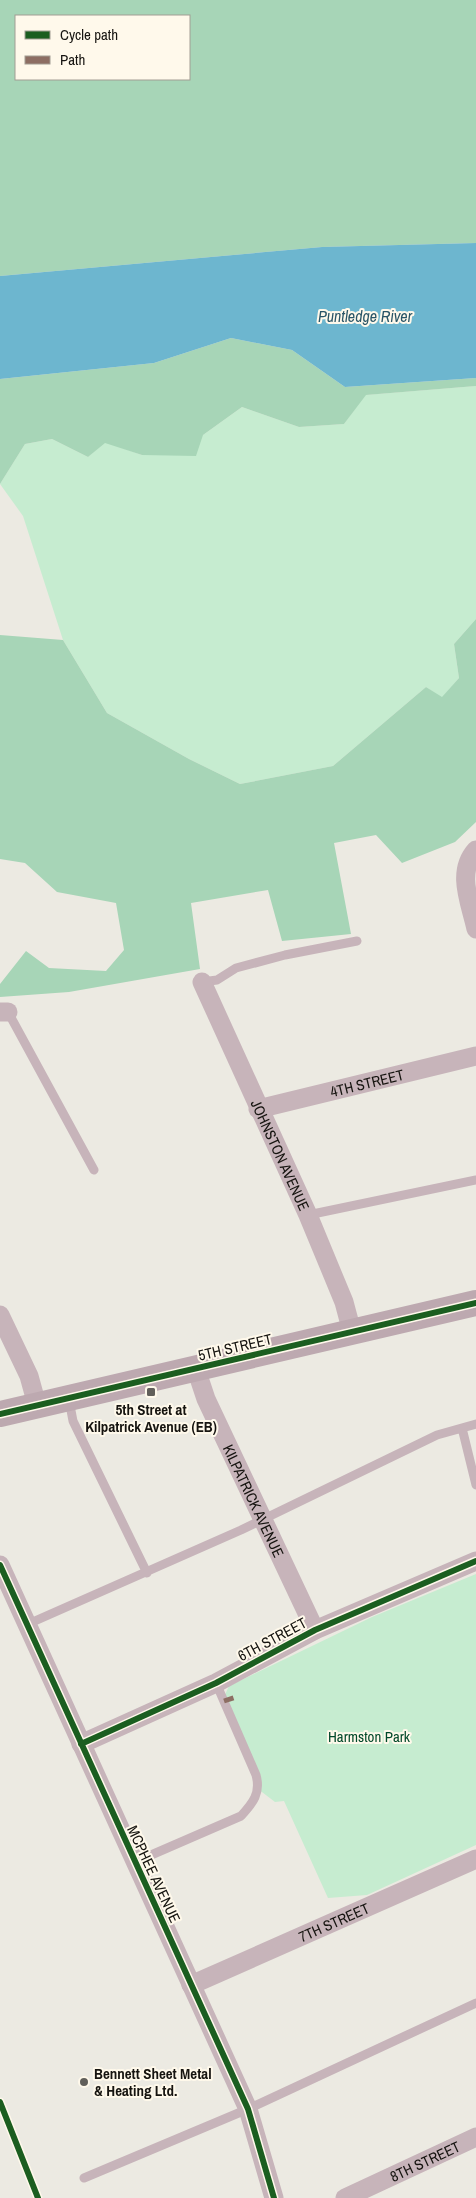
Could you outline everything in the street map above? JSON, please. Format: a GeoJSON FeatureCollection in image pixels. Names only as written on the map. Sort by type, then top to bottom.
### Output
{"type":"FeatureCollection","features":[{"type":"Feature","properties":{"kind":"street"},"geometry":{"type":"LineString","coordinates":[[473,853],[464,876],[476,928]]}},
{"type":"Feature","properties":{"kind":"street","name":"JOHNSTON AVENUE"},"geometry":{"type":"LineString","coordinates":[[202,982],[258,1109],[308,1215],[344,1302],[352,1332]]}},
{"type":"Feature","properties":{"kind":"street","name":"4TH STREET"},"geometry":{"type":"LineString","coordinates":[[258,1109],[476,1056]]}},
{"type":"Feature","properties":{"kind":"street","name":"5TH STREET"},"geometry":{"type":"LineString","coordinates":[[0,1414],[476,1303]]}},
{"type":"Feature","properties":{"kind":"street"},"geometry":{"type":"LineString","coordinates":[[0,1315],[29,1376],[37,1405]]}},
{"type":"Feature","properties":{"kind":"street","name":"KILPATRICK AVENUE"},"geometry":{"type":"LineString","coordinates":[[196,1369],[206,1399],[315,1630]]}},
{"type":"Feature","properties":{"kind":"street","name":"6TH STREET"},"geometry":{"type":"LineString","coordinates":[[82,1744],[216,1683],[315,1630],[476,1561]]}},
{"type":"Feature","properties":{"kind":"street","name":"MCPHEE AVENUE"},"geometry":{"type":"LineString","coordinates":[[0,1565],[248,2109],[274,2198]]}},
{"type":"Feature","properties":{"kind":"street","name":"7TH STREET"},"geometry":{"type":"LineString","coordinates":[[191,1985],[476,1859]]}},
{"type":"Feature","properties":{"kind":"street","name":"8TH STREET"},"geometry":{"type":"LineString","coordinates":[[345,2198],[476,2137]]}},
{"type":"Feature","properties":{"kind":"lane"},"geometry":{"type":"LineString","coordinates":[[202,982],[217,980],[236,968],[357,942]]}},
{"type":"Feature","properties":{"kind":"lane"},"geometry":{"type":"LineString","coordinates":[[4,1012],[94,1170]]}},
{"type":"Feature","properties":{"kind":"lane"},"geometry":{"type":"LineString","coordinates":[[308,1215],[476,1180]]}},
{"type":"Feature","properties":{"kind":"lane"},"geometry":{"type":"LineString","coordinates":[[68,1398],[74,1421],[147,1573]]}},
{"type":"Feature","properties":{"kind":"lane"},"geometry":{"type":"LineString","coordinates":[[28,1624],[147,1573],[437,1436],[476,1424]]}},
{"type":"Feature","properties":{"kind":"lane"},"geometry":{"type":"LineString","coordinates":[[462,1428],[476,1485]]}},
{"type":"Feature","properties":{"kind":"lane"},"geometry":{"type":"LineString","coordinates":[[135,1862],[241,1816],[252,1804],[258,1789],[256,1775],[216,1683]]}},
{"type":"Feature","properties":{"kind":"lane"},"geometry":{"type":"LineString","coordinates":[[84,2178],[248,2109],[476,2003]]}},
{"type":"Feature","properties":{"kind":"green space"},"geometry":{"type":"Polygon","coordinates":[[[0,0],[476,0],[476,243],[322,247],[0,276],[0,0]]]}},
{"type":"Feature","properties":{"kind":"green space"},"geometry":{"type":"Polygon","coordinates":[[[231,338],[292,350],[345,387],[476,378],[476,386],[366,395],[344,424],[299,427],[242,407],[203,435],[196,456],[142,455],[105,443],[88,457],[52,439],[25,444],[0,484],[0,379],[154,363],[231,338]]]}},
{"type":"Feature","properties":{"kind":"green space"},"geometry":{"type":"Polygon","coordinates":[[[476,386],[476,619],[454,644],[459,678],[442,698],[426,687],[333,766],[240,784],[189,759],[107,713],[63,640],[23,516],[0,484],[25,444],[52,439],[88,457],[105,442],[142,455],[203,435],[242,407],[299,427],[344,424],[365,395],[476,386]]]}},
{"type":"Feature","properties":{"kind":"green space"},"geometry":{"type":"Polygon","coordinates":[[[476,619],[476,822],[455,842],[402,863],[376,835],[334,843],[351,934],[282,941],[268,890],[191,903],[200,969],[69,992],[0,997],[0,984],[26,951],[49,968],[106,971],[124,950],[116,903],[57,892],[25,863],[0,859],[0,635],[63,640],[107,713],[189,759],[240,784],[333,766],[426,687],[442,697],[459,678],[454,644],[476,619]]]}},
{"type":"Feature","properties":{"kind":"green space","name":"Harmston Park"},"geometry":{"type":"Polygon","coordinates":[[[476,1574],[476,1845],[367,1895],[328,1898],[284,1801],[275,1802],[258,1789],[223,1699],[229,1686],[372,1617],[476,1574]]]}},
{"type":"Feature","properties":{"kind":"water","name":"Puntledge River"},"geometry":{"type":"Polygon","coordinates":[[[476,243],[476,378],[345,387],[292,350],[231,338],[154,363],[0,379],[0,276],[322,247],[476,243]]]}},
{"type":"Feature","properties":{"kind":"marked path"},"geometry":{"type":"LineString","coordinates":[[224,1701],[236,1697]]}},
{"type":"Feature","properties":{"kind":"cycle path"},"geometry":{"type":"LineString","coordinates":[[0,1414],[476,1303]]}},
{"type":"Feature","properties":{"kind":"cycle path"},"geometry":{"type":"LineString","coordinates":[[81,1744],[216,1683],[315,1630],[476,1561]]}},
{"type":"Feature","properties":{"kind":"cycle path"},"geometry":{"type":"LineString","coordinates":[[0,1565],[248,2109],[274,2198]]}},
{"type":"Feature","properties":{"kind":"cycle path"},"geometry":{"type":"LineString","coordinates":[[0,2102],[38,2198]]}},
{"type":"Feature","properties":{"kind":"place","name":"5th Street at Kilpatrick Avenue (EB)"},"geometry":{"type":"Point","coordinates":[151,1392]}},
{"type":"Feature","properties":{"kind":"place","name":"Bennett Sheet Metal & Heating Ltd."},"geometry":{"type":"Point","coordinates":[84,2082]}}]}
